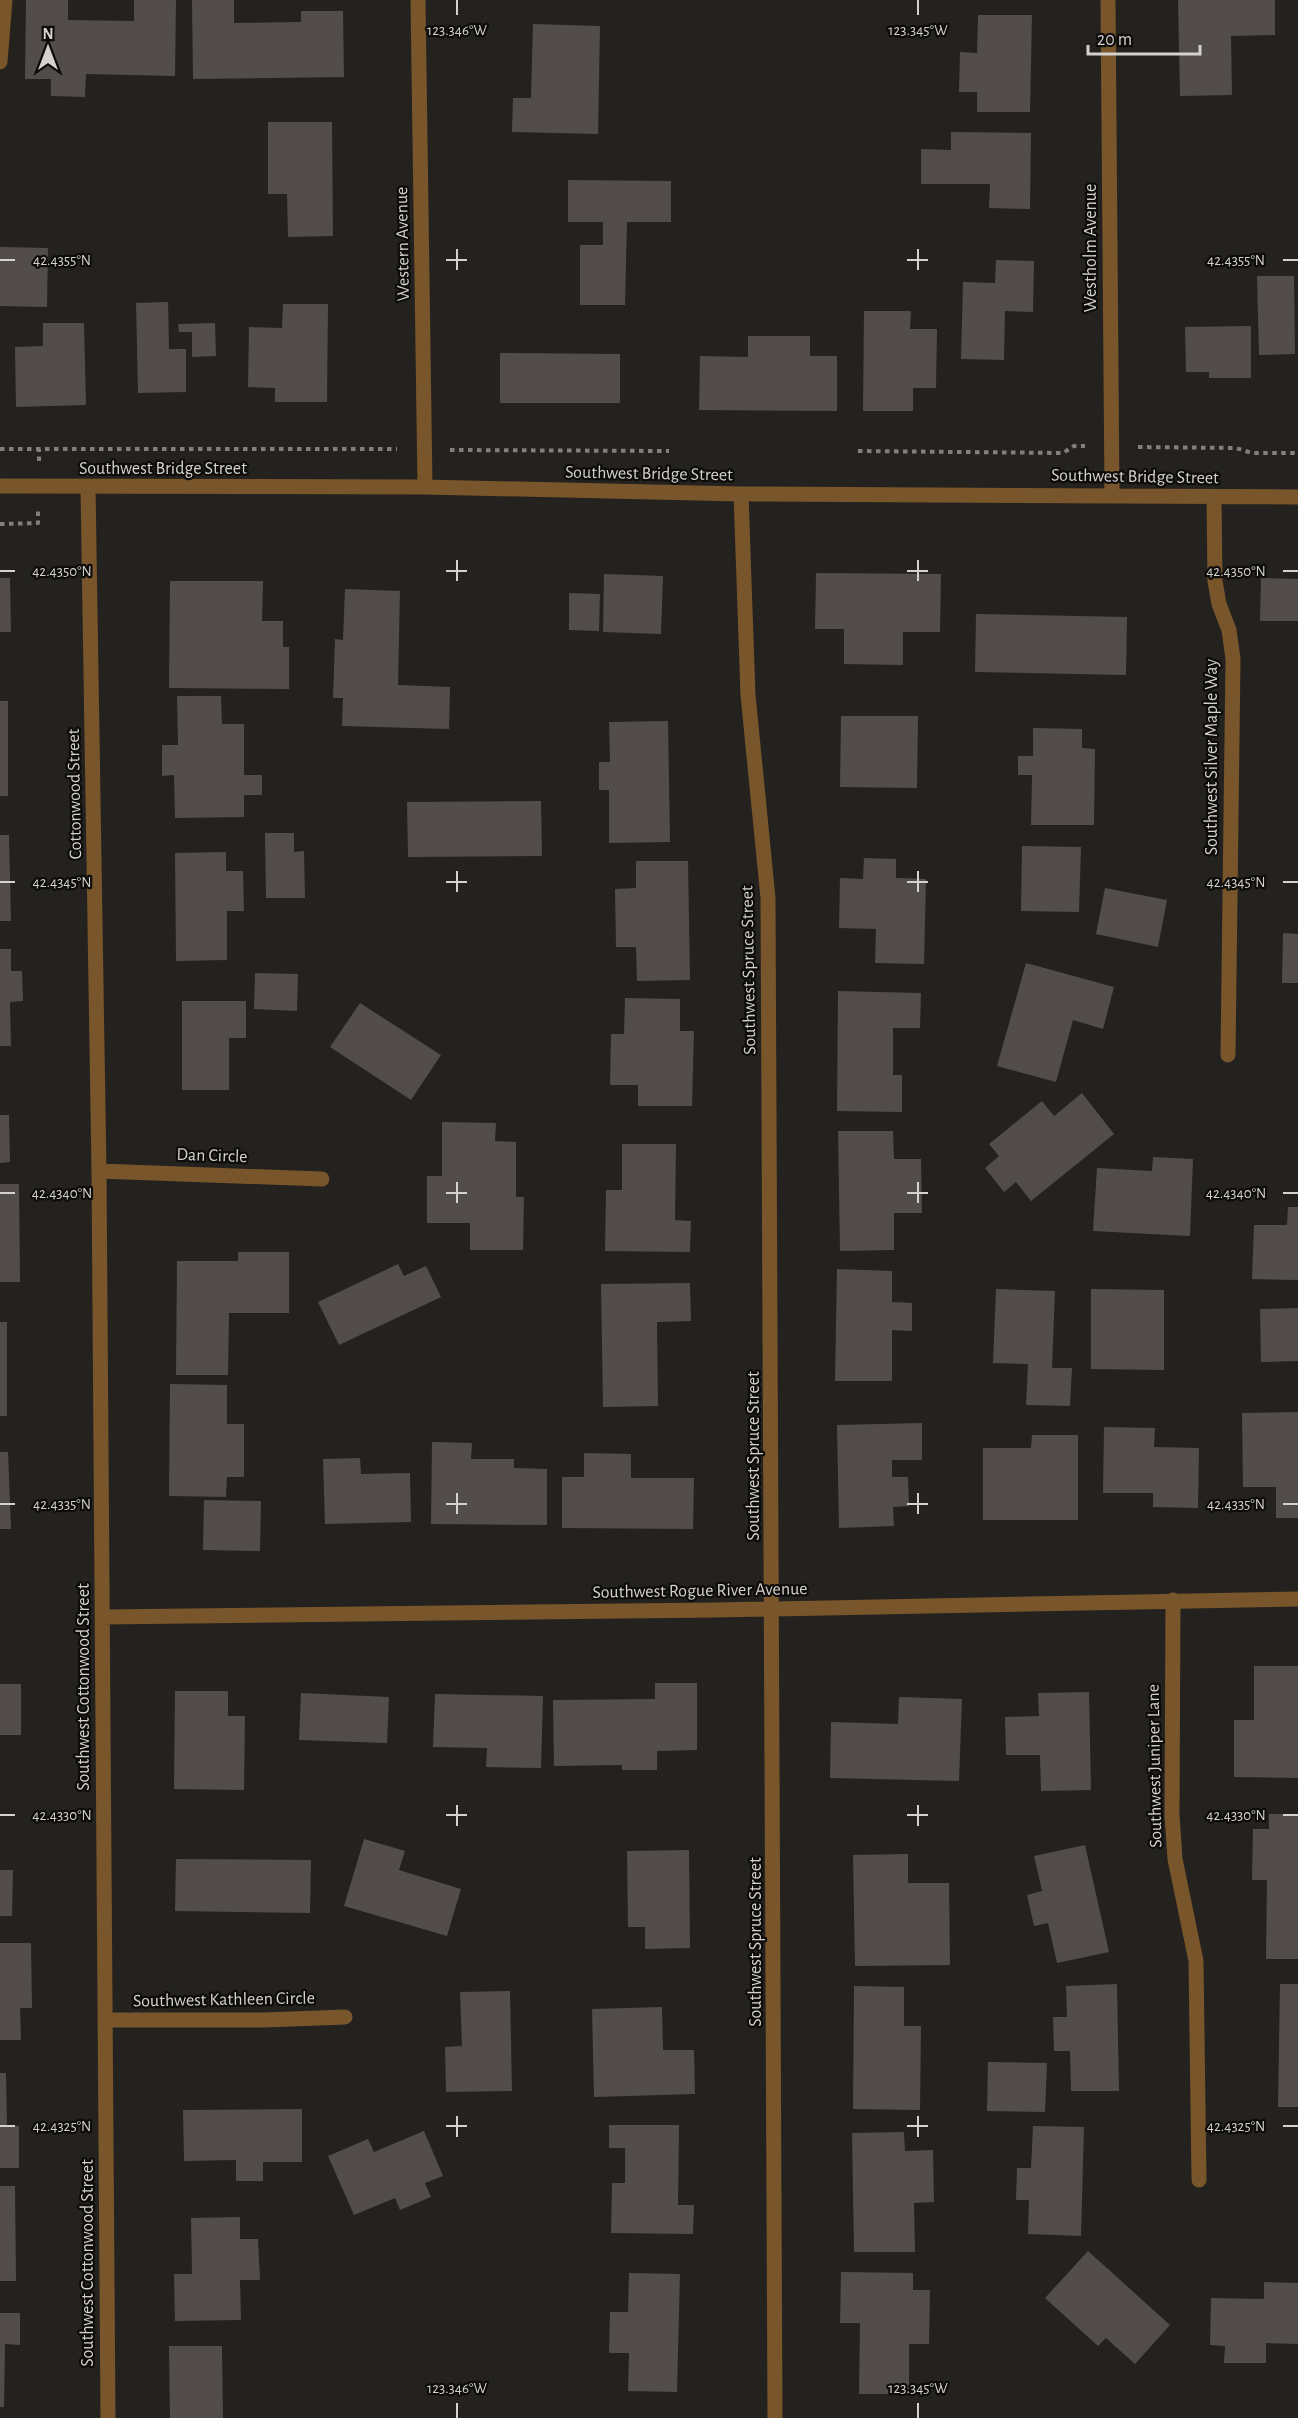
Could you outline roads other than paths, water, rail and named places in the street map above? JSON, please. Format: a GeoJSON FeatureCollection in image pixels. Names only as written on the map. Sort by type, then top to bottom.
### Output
{"type":"FeatureCollection","features":[{"type":"Feature","properties":{"kind":"street"},"geometry":{"type":"LineString","coordinates":[[0,62],[5,0]]}},
{"type":"Feature","properties":{"kind":"street","name":"Western Avenue"},"geometry":{"type":"LineString","coordinates":[[418,0],[425,487]]}},
{"type":"Feature","properties":{"kind":"street","name":"Westholm Avenue"},"geometry":{"type":"LineString","coordinates":[[1108,0],[1112,495]]}},
{"type":"Feature","properties":{"kind":"street","name":"Southwest Bridge Street"},"geometry":{"type":"LineString","coordinates":[[0,486],[425,487],[741,494],[1298,497]]}},
{"type":"Feature","properties":{"kind":"street","name":"Cottonwood Street"},"geometry":{"type":"LineString","coordinates":[[88,487],[99,1171]]}},
{"type":"Feature","properties":{"kind":"street","name":"Southwest Spruce Street"},"geometry":{"type":"LineString","coordinates":[[741,494],[748,695],[768,898],[774,1608],[776,2418]]}},
{"type":"Feature","properties":{"kind":"street","name":"Southwest Silver Maple Way"},"geometry":{"type":"LineString","coordinates":[[1214,497],[1215,581],[1219,604],[1229,630],[1233,659],[1228,1055]]}},
{"type":"Feature","properties":{"kind":"street","name":"Dan Circle"},"geometry":{"type":"LineString","coordinates":[[99,1171],[322,1179]]}},
{"type":"Feature","properties":{"kind":"street","name":"Southwest Cottonwood Street"},"geometry":{"type":"LineString","coordinates":[[99,1171],[108,2418]]}},
{"type":"Feature","properties":{"kind":"street","name":"Southwest Rogue River Avenue"},"geometry":{"type":"LineString","coordinates":[[102,1617],[1298,1599]]}},
{"type":"Feature","properties":{"kind":"street","name":"Southwest Juniper Lane"},"geometry":{"type":"LineString","coordinates":[[1173,1600],[1172,1815],[1175,1859],[1196,1961],[1198,2180]]}},
{"type":"Feature","properties":{"kind":"street","name":"Southwest Kathleen Circle"},"geometry":{"type":"LineString","coordinates":[[105,2020],[265,2020],[345,2017]]}}]}
